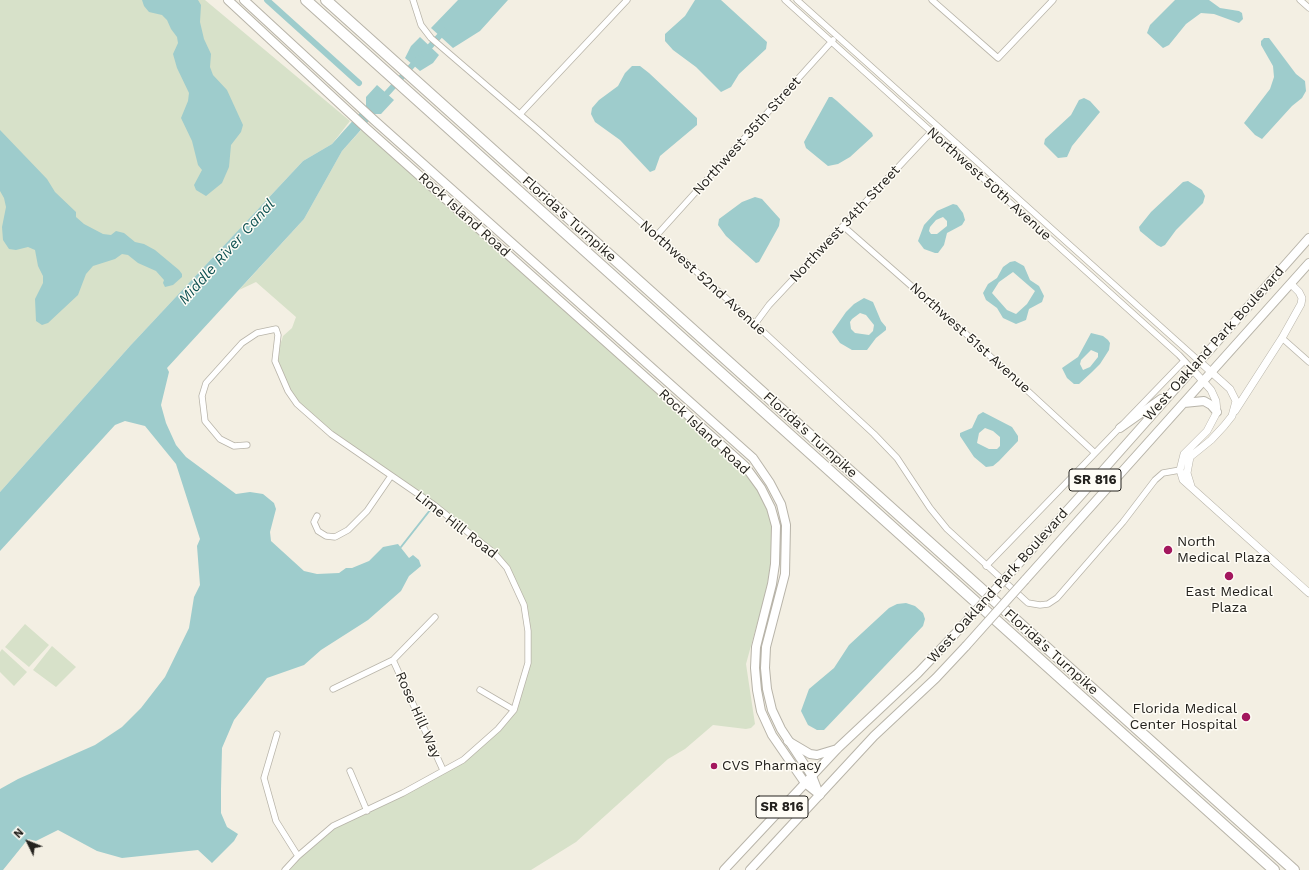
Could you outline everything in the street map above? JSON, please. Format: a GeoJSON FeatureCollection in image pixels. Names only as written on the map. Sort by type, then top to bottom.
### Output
{"type":"FeatureCollection","features":[{"type":"Feature","properties":{"kind":"highway","name":"Florida's Turnpike"},"geometry":{"type":"LineString","coordinates":[[306,0],[1274,870]]}},
{"type":"Feature","properties":{"kind":"highway","name":"Florida's Turnpike"},"geometry":{"type":"LineString","coordinates":[[326,0],[1294,870]]}},
{"type":"Feature","properties":{"kind":"main road","name":"Rock Island Road"},"geometry":{"type":"LineString","coordinates":[[228,0],[366,128],[745,466],[761,488],[771,508],[776,526],[772,584],[756,647],[754,668],[757,690],[762,711],[772,735],[805,783],[820,795]]}},
{"type":"Feature","properties":{"kind":"main road","name":"Rock Island Road"},"geometry":{"type":"LineString","coordinates":[[244,0],[374,120],[753,458],[770,483],[781,504],[786,525],[787,558],[785,574],[766,646],[765,668],[767,689],[772,710],[788,741],[812,776],[820,795]]}},
{"type":"Feature","properties":{"kind":"main road","name":"West Oakland Park Boulevard"},"geometry":{"type":"LineString","coordinates":[[726,870],[838,748],[918,673],[954,635],[1082,494],[1309,238]]}},
{"type":"Feature","properties":{"kind":"main road","name":"West Oakland Park Boulevard"},"geometry":{"type":"LineString","coordinates":[[750,870],[874,736],[931,682],[966,646],[1309,263]]}},
{"type":"Feature","properties":{"kind":"main road"},"geometry":{"type":"LineString","coordinates":[[1120,428],[1174,389]]}},
{"type":"Feature","properties":{"kind":"main road"},"geometry":{"type":"LineString","coordinates":[[1184,403],[1204,401],[1211,405],[1217,412]]}},
{"type":"Feature","properties":{"kind":"main road"},"geometry":{"type":"LineString","coordinates":[[788,741],[810,754],[817,755],[838,748]]}},
{"type":"Feature","properties":{"kind":"street","name":"Northwest 52nd Avenue"},"geometry":{"type":"LineString","coordinates":[[413,0],[421,25],[425,32],[446,52],[520,114],[755,324],[897,458],[930,508],[947,529],[1028,603],[1040,605],[1048,604],[1057,598],[1114,532],[1155,480],[1163,472],[1180,470]]}},
{"type":"Feature","properties":{"kind":"street"},"geometry":{"type":"LineString","coordinates":[[520,114],[627,0]]}},
{"type":"Feature","properties":{"kind":"street","name":"Northwest 50th Avenue"},"geometry":{"type":"LineString","coordinates":[[797,0],[1199,361]]}},
{"type":"Feature","properties":{"kind":"street"},"geometry":{"type":"LineString","coordinates":[[932,0],[998,58],[1053,0]]}},
{"type":"Feature","properties":{"kind":"street"},"geometry":{"type":"LineString","coordinates":[[1300,0],[1309,8]]}},
{"type":"Feature","properties":{"kind":"street","name":"Northwest 50th Avenue"},"geometry":{"type":"LineString","coordinates":[[788,1],[1192,369]]}},
{"type":"Feature","properties":{"kind":"street","name":"Northwest 35th Street"},"geometry":{"type":"LineString","coordinates":[[656,236],[837,36]]}},
{"type":"Feature","properties":{"kind":"street","name":"Northwest 34th Street"},"geometry":{"type":"LineString","coordinates":[[755,324],[769,306],[936,126]]}},
{"type":"Feature","properties":{"kind":"street"},"geometry":{"type":"LineString","coordinates":[[975,171],[980,165]]}},
{"type":"Feature","properties":{"kind":"street"},"geometry":{"type":"LineString","coordinates":[[1018,209],[1023,203]]}},
{"type":"Feature","properties":{"kind":"street","name":"Northwest 51st Avenue"},"geometry":{"type":"LineString","coordinates":[[843,226],[969,337],[1095,453]]}},
{"type":"Feature","properties":{"kind":"street"},"geometry":{"type":"LineString","coordinates":[[1057,245],[1063,238]]}},
{"type":"Feature","properties":{"kind":"street"},"geometry":{"type":"LineString","coordinates":[[1096,280],[1102,273]]}},
{"type":"Feature","properties":{"kind":"street"},"geometry":{"type":"LineString","coordinates":[[1190,486],[1187,472],[1190,457],[1210,440],[1232,416],[1282,338],[1301,304],[1302,298],[1291,284]]}},
{"type":"Feature","properties":{"kind":"street","name":"Lime Hill Road"},"geometry":{"type":"LineString","coordinates":[[247,445],[234,446],[220,439],[205,421],[202,396],[206,383],[242,343],[257,333],[276,328],[278,335],[276,361],[288,392],[297,404],[331,434],[464,529],[494,553],[507,568],[524,605],[528,631],[528,663],[514,710],[498,730],[463,760],[366,811],[333,826],[298,856],[285,870]]}},
{"type":"Feature","properties":{"kind":"street"},"geometry":{"type":"LineString","coordinates":[[1282,338],[1309,362]]}},
{"type":"Feature","properties":{"kind":"street"},"geometry":{"type":"LineString","coordinates":[[986,566],[1184,361]]}},
{"type":"Feature","properties":{"kind":"street"},"geometry":{"type":"LineString","coordinates":[[1199,361],[1233,393],[1236,401],[1232,416]]}},
{"type":"Feature","properties":{"kind":"street"},"geometry":{"type":"LineString","coordinates":[[1192,369],[1211,390],[1216,401],[1217,412],[1207,431],[1184,454],[1180,470],[1183,480],[1309,593]]}},
{"type":"Feature","properties":{"kind":"street"},"geometry":{"type":"LineString","coordinates":[[317,516],[314,522],[318,531],[326,536],[335,537],[348,530],[367,511],[391,476]]}},
{"type":"Feature","properties":{"kind":"street"},"geometry":{"type":"LineString","coordinates":[[333,690],[393,660],[435,617]]}},
{"type":"Feature","properties":{"kind":"street","name":"Rose Hill Way"},"geometry":{"type":"LineString","coordinates":[[393,660],[443,770]]}},
{"type":"Feature","properties":{"kind":"street"},"geometry":{"type":"LineString","coordinates":[[480,690],[514,710]]}},
{"type":"Feature","properties":{"kind":"street"},"geometry":{"type":"LineString","coordinates":[[277,734],[264,778],[276,821],[298,856]]}},
{"type":"Feature","properties":{"kind":"street"},"geometry":{"type":"LineString","coordinates":[[350,771],[366,811]]}},
{"type":"Feature","properties":{"kind":"green space"},"geometry":{"type":"Polygon","coordinates":[[[0,0],[205,0],[350,121],[332,144],[303,161],[130,346],[0,492],[0,0]]]}},
{"type":"Feature","properties":{"kind":"green space"},"geometry":{"type":"Polygon","coordinates":[[[363,128],[742,467],[769,506],[774,544],[766,591],[746,664],[755,724],[751,728],[746,729],[713,725],[685,749],[668,759],[576,842],[531,870],[285,870],[333,826],[463,760],[514,710],[528,663],[524,605],[507,568],[464,529],[331,434],[297,404],[275,361],[283,336],[292,328],[296,317],[256,282],[239,290],[304,219],[342,151],[363,128]]]}},
{"type":"Feature","properties":{"kind":"green space"},"geometry":{"type":"Polygon","coordinates":[[[25,624],[49,645],[29,667],[5,647],[25,624]]]}},
{"type":"Feature","properties":{"kind":"green space"},"geometry":{"type":"Polygon","coordinates":[[[52,646],[76,667],[56,687],[33,670],[52,646]]]}},
{"type":"Feature","properties":{"kind":"green space"},"geometry":{"type":"Polygon","coordinates":[[[2,649],[27,672],[14,686],[0,672],[0,652],[2,649]]]}},
{"type":"Feature","properties":{"kind":"water"},"geometry":{"type":"Polygon","coordinates":[[[142,0],[198,0],[201,5],[200,22],[204,39],[211,54],[210,67],[213,75],[227,90],[243,125],[241,132],[231,145],[229,167],[222,183],[206,196],[196,190],[194,185],[202,170],[198,165],[192,141],[181,118],[188,101],[189,93],[177,68],[173,54],[178,43],[177,37],[167,20],[162,15],[149,12],[144,6],[142,0]]]}},
{"type":"Feature","properties":{"kind":"water"},"geometry":{"type":"Polygon","coordinates":[[[458,0],[508,0],[480,31],[453,48],[431,28],[458,0]]]}},
{"type":"Feature","properties":{"kind":"water"},"geometry":{"type":"Polygon","coordinates":[[[695,0],[721,0],[767,42],[766,49],[739,74],[731,87],[721,92],[696,67],[673,50],[665,41],[665,34],[685,16],[695,0]]]}},
{"type":"Feature","properties":{"kind":"water"},"geometry":{"type":"Polygon","coordinates":[[[1175,0],[1209,0],[1220,8],[1239,11],[1242,13],[1243,19],[1239,23],[1214,14],[1201,13],[1186,24],[1169,45],[1163,48],[1147,33],[1150,25],[1175,0]]]}},
{"type":"Feature","properties":{"kind":"water"},"geometry":{"type":"Polygon","coordinates":[[[420,37],[439,55],[433,63],[420,71],[405,58],[411,46],[420,37]]]}},
{"type":"Feature","properties":{"kind":"water"},"geometry":{"type":"Polygon","coordinates":[[[1264,38],[1269,38],[1296,74],[1305,81],[1306,91],[1302,98],[1292,106],[1262,139],[1255,135],[1244,123],[1270,89],[1274,77],[1273,66],[1261,45],[1261,41],[1264,38]]]}},
{"type":"Feature","properties":{"kind":"water"},"geometry":{"type":"Polygon","coordinates":[[[632,66],[640,66],[649,73],[697,118],[697,125],[660,156],[655,170],[650,172],[620,140],[595,122],[591,114],[592,108],[599,100],[618,86],[625,73],[632,66]]]}},
{"type":"Feature","properties":{"kind":"water"},"geometry":{"type":"Polygon","coordinates":[[[377,85],[394,100],[381,114],[375,114],[342,151],[304,219],[167,368],[169,372],[161,405],[166,423],[176,445],[186,457],[236,494],[250,492],[263,494],[274,503],[276,509],[270,532],[271,541],[304,571],[317,574],[339,573],[346,568],[352,568],[369,561],[383,547],[398,544],[409,558],[413,555],[419,560],[421,566],[409,576],[401,591],[368,620],[321,650],[304,665],[267,678],[234,720],[222,748],[221,813],[227,827],[238,834],[234,841],[212,863],[198,850],[122,858],[97,851],[58,830],[36,841],[28,839],[3,870],[0,870],[0,789],[18,779],[95,745],[122,727],[141,708],[165,677],[189,628],[194,597],[200,585],[197,546],[200,539],[176,464],[145,426],[125,421],[115,425],[0,551],[0,492],[130,346],[303,161],[332,144],[366,106],[366,97],[377,85]]]}},
{"type":"Feature","properties":{"kind":"water"},"geometry":{"type":"Polygon","coordinates":[[[829,97],[832,97],[837,101],[872,133],[873,136],[850,157],[838,164],[828,166],[806,148],[804,142],[829,97]]]}},
{"type":"Feature","properties":{"kind":"water"},"geometry":{"type":"Polygon","coordinates":[[[1084,98],[1090,101],[1100,112],[1072,146],[1067,157],[1058,158],[1044,144],[1045,139],[1071,115],[1079,100],[1084,98]]]}},
{"type":"Feature","properties":{"kind":"water"},"geometry":{"type":"Polygon","coordinates":[[[0,130],[47,179],[55,192],[76,212],[76,217],[84,224],[103,234],[111,235],[116,231],[124,233],[135,242],[144,244],[155,250],[179,270],[182,277],[173,285],[165,287],[163,283],[164,280],[156,271],[138,263],[128,255],[122,254],[115,259],[93,266],[86,274],[78,295],[48,323],[42,325],[36,321],[35,299],[43,283],[43,276],[38,266],[35,250],[28,247],[16,250],[9,249],[3,240],[2,227],[6,207],[4,198],[0,191],[0,130]]]}},
{"type":"Feature","properties":{"kind":"water"},"geometry":{"type":"Polygon","coordinates":[[[1188,181],[1202,190],[1205,196],[1203,203],[1176,230],[1165,245],[1161,247],[1140,231],[1139,227],[1151,212],[1183,182],[1188,181]]]}},
{"type":"Feature","properties":{"kind":"water"},"geometry":{"type":"Polygon","coordinates":[[[755,197],[762,199],[780,219],[779,226],[759,262],[756,263],[726,236],[718,225],[719,219],[742,202],[755,197]]]}},
{"type":"Feature","properties":{"kind":"water"},"geometry":{"type":"Polygon","coordinates":[[[953,204],[957,205],[963,213],[965,220],[962,225],[947,233],[944,245],[938,253],[935,253],[924,249],[918,241],[924,225],[937,211],[953,204]],[[943,217],[936,220],[930,227],[929,231],[931,234],[937,234],[947,226],[947,221],[943,217]]]}},
{"type":"Feature","properties":{"kind":"water"},"geometry":{"type":"Polygon","coordinates":[[[1015,261],[1024,266],[1030,280],[1039,286],[1044,296],[1042,302],[1029,309],[1026,320],[1016,324],[1003,318],[997,308],[986,300],[983,293],[988,284],[997,278],[1003,267],[1010,262],[1015,261]],[[1013,272],[999,282],[992,293],[1007,310],[1016,314],[1027,304],[1035,291],[1013,272]]]}},
{"type":"Feature","properties":{"kind":"water"},"geometry":{"type":"Polygon","coordinates":[[[864,298],[873,302],[881,321],[886,327],[886,330],[876,338],[867,350],[852,350],[840,343],[832,332],[846,312],[854,304],[864,298]],[[860,313],[850,322],[851,329],[855,333],[869,335],[873,331],[874,325],[866,315],[860,313]]]}},
{"type":"Feature","properties":{"kind":"water"},"geometry":{"type":"Polygon","coordinates":[[[1091,333],[1103,336],[1110,343],[1109,350],[1100,364],[1079,384],[1074,384],[1067,378],[1062,368],[1078,357],[1091,333]],[[1091,350],[1081,360],[1080,364],[1083,370],[1090,367],[1098,357],[1098,353],[1091,350]]]}},
{"type":"Feature","properties":{"kind":"water"},"geometry":{"type":"Polygon","coordinates":[[[983,412],[1012,427],[1018,436],[1018,441],[993,466],[986,467],[974,457],[960,436],[960,433],[972,428],[978,415],[983,412]],[[985,428],[979,433],[977,443],[989,449],[997,449],[1000,446],[1000,437],[993,431],[985,428]]]}},
{"type":"Feature","properties":{"kind":"water"},"geometry":{"type":"Polygon","coordinates":[[[906,603],[915,606],[923,613],[925,619],[923,626],[824,730],[817,730],[808,725],[801,711],[809,689],[834,668],[849,645],[889,608],[897,604],[906,603]]]}},
{"type":"Feature","properties":{"kind":"waterway"},"geometry":{"type":"LineString","coordinates":[[267,0],[359,83]]}},
{"type":"Feature","properties":{"kind":"waterway","name":"Middle River Canal"},"geometry":{"type":"LineString","coordinates":[[424,53],[444,31]]}},
{"type":"Feature","properties":{"kind":"waterway","name":"Middle River Canal"},"geometry":{"type":"LineString","coordinates":[[381,100],[418,59]]}},
{"type":"Feature","properties":{"kind":"waterway"},"geometry":{"type":"LineString","coordinates":[[401,547],[434,505]]}},
{"type":"Feature","properties":{"kind":"place","name":"North Medical Plaza"},"geometry":{"type":"Point","coordinates":[1168,550]}},
{"type":"Feature","properties":{"kind":"place","name":"East Medical Plaza"},"geometry":{"type":"Point","coordinates":[1229,576]}},
{"type":"Feature","properties":{"kind":"place","name":"Florida Medical Center Hospital"},"geometry":{"type":"Point","coordinates":[1246,717]}},
{"type":"Feature","properties":{"kind":"place","name":"CVS Pharmacy"},"geometry":{"type":"Point","coordinates":[714,766]}}]}
